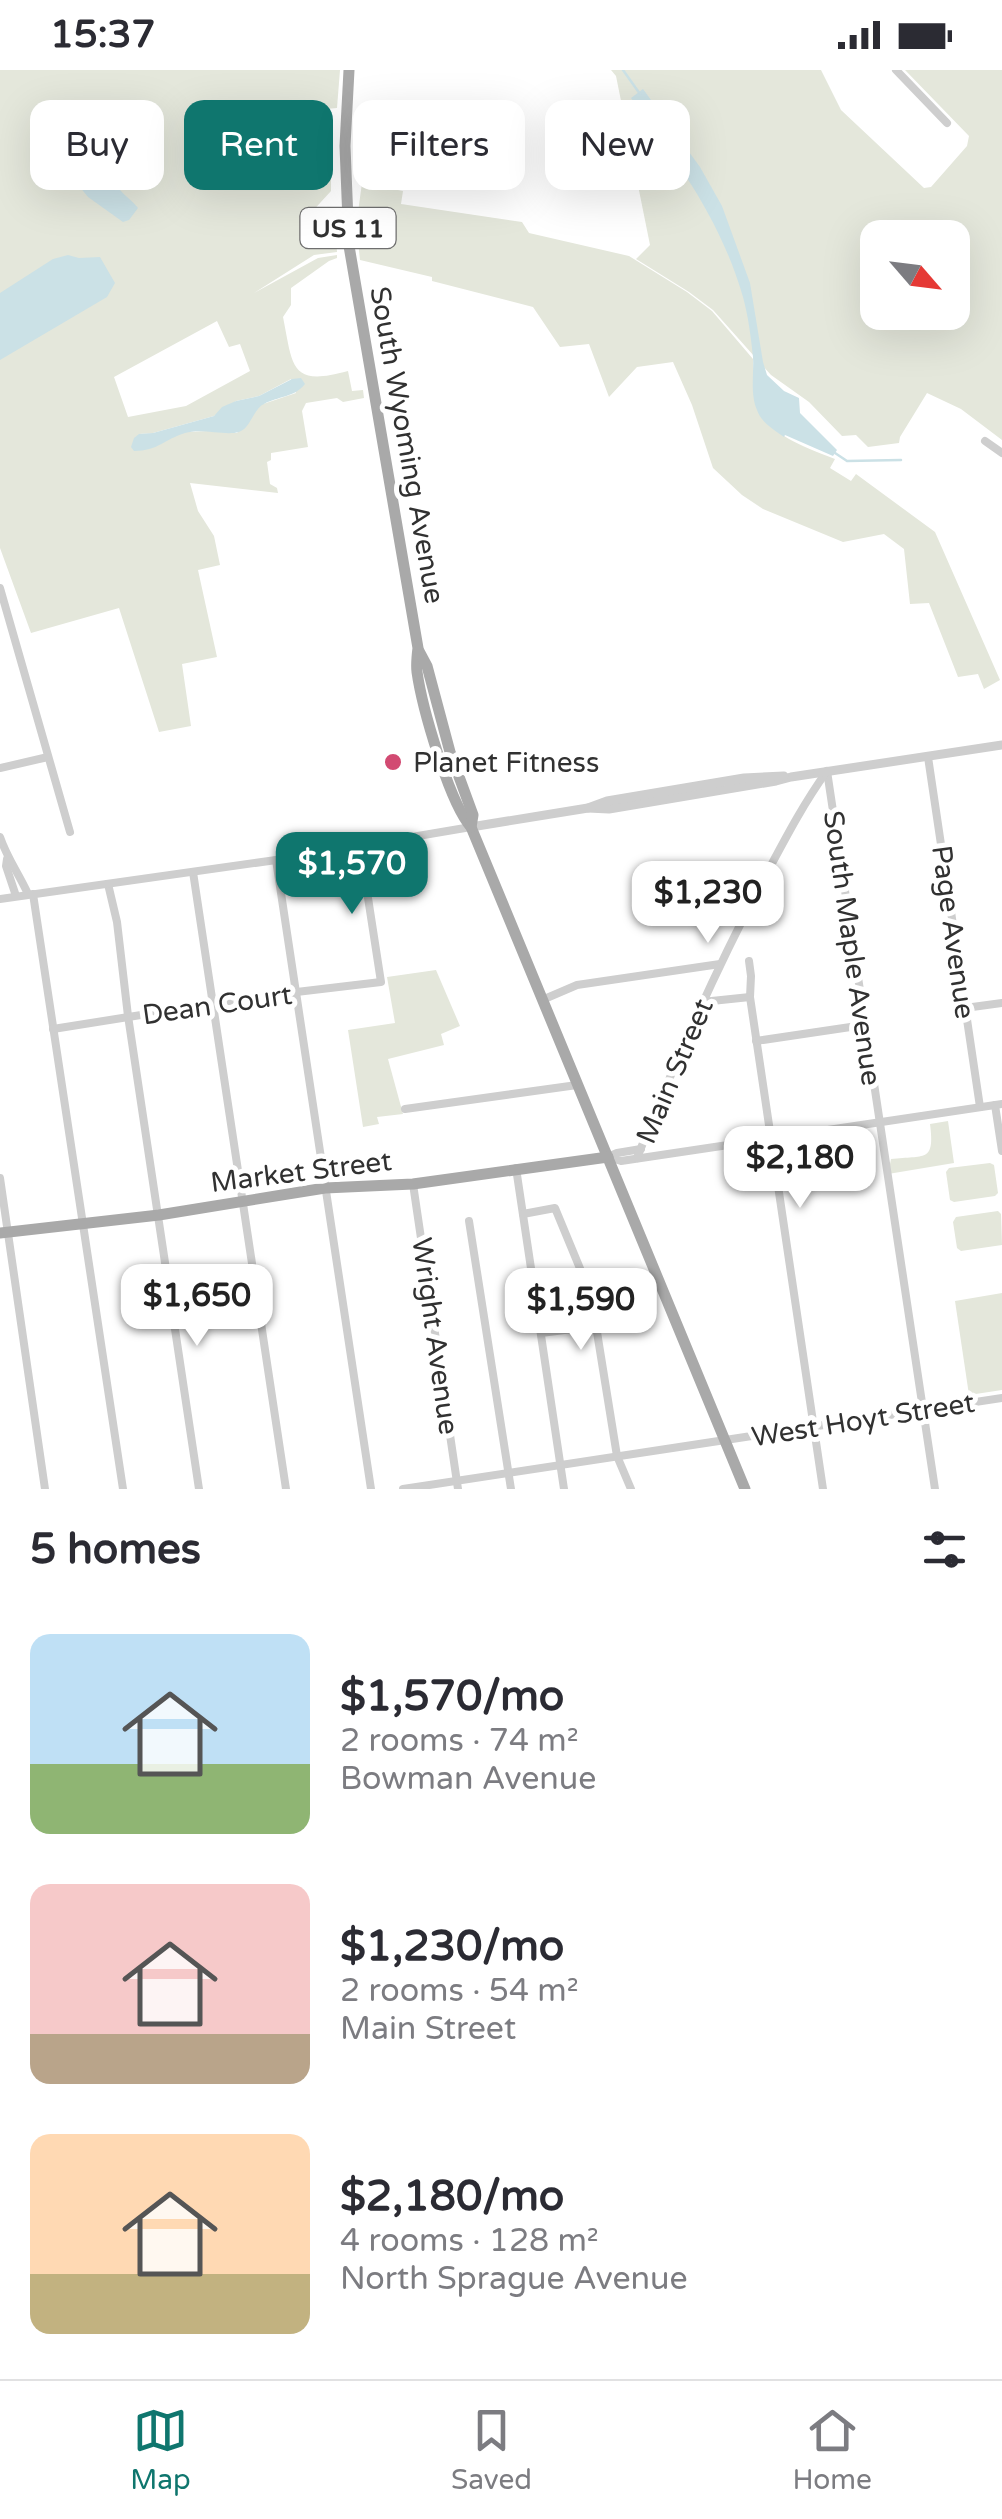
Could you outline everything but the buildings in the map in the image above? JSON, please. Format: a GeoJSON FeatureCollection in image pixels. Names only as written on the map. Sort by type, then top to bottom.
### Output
{"type":"FeatureCollection","features":[{"type":"Feature","properties":{"kind":"main road","name":"South Wyoming Avenue"},"geometry":{"type":"LineString","coordinates":[[349,70],[345,146],[349,246],[418,648],[473,815],[471,827],[608,1156]]}},
{"type":"Feature","properties":{"kind":"main road","name":"Market Street"},"geometry":{"type":"LineString","coordinates":[[4,1233],[324,1188],[413,1184],[608,1156]]}},
{"type":"Feature","properties":{"kind":"main road","name":"US 11"},"geometry":{"type":"LineString","coordinates":[[608,1156],[745,1489]]}},
{"type":"Feature","properties":{"kind":"street"},"geometry":{"type":"LineString","coordinates":[[896,70],[947,123]]}},
{"type":"Feature","properties":{"kind":"street"},"geometry":{"type":"LineString","coordinates":[[985,441],[1002,453]]}},
{"type":"Feature","properties":{"kind":"street"},"geometry":{"type":"LineString","coordinates":[[0,588],[70,832]]}},
{"type":"Feature","properties":{"kind":"street"},"geometry":{"type":"LineString","coordinates":[[0,899],[276,860],[588,808],[609,809],[1002,745]]}},
{"type":"Feature","properties":{"kind":"street"},"geometry":{"type":"LineString","coordinates":[[0,768],[48,756]]}},
{"type":"Feature","properties":{"kind":"street","name":"Page Avenue"},"geometry":{"type":"LineString","coordinates":[[928,756],[980,1107]]}},
{"type":"Feature","properties":{"kind":"street","name":"Main Street"},"geometry":{"type":"LineString","coordinates":[[639,1154],[680,1050],[720,964],[802,808],[827,772]]}},
{"type":"Feature","properties":{"kind":"street","name":"South Maple Avenue"},"geometry":{"type":"LineString","coordinates":[[827,772],[935,1489]]}},
{"type":"Feature","properties":{"kind":"street"},"geometry":{"type":"LineString","coordinates":[[0,837],[8,859],[30,894],[123,1489]]}},
{"type":"Feature","properties":{"kind":"street","name":"Dean Court"},"geometry":{"type":"LineString","coordinates":[[53,1029],[381,982],[360,846]]}},
{"type":"Feature","properties":{"kind":"street"},"geometry":{"type":"LineString","coordinates":[[8,859],[6,866],[16,896]]}},
{"type":"Feature","properties":{"kind":"street"},"geometry":{"type":"LineString","coordinates":[[276,860],[371,1489]]}},
{"type":"Feature","properties":{"kind":"street"},"geometry":{"type":"LineString","coordinates":[[193,872],[286,1489]]}},
{"type":"Feature","properties":{"kind":"street"},"geometry":{"type":"LineString","coordinates":[[108,884],[117,922],[199,1489]]}},
{"type":"Feature","properties":{"kind":"street"},"geometry":{"type":"LineString","coordinates":[[748,961],[756,1041],[823,1489]]}},
{"type":"Feature","properties":{"kind":"street"},"geometry":{"type":"LineString","coordinates":[[542,1000],[577,984],[720,964]]}},
{"type":"Feature","properties":{"kind":"street"},"geometry":{"type":"LineString","coordinates":[[693,968],[709,988]]}},
{"type":"Feature","properties":{"kind":"street"},"geometry":{"type":"LineString","coordinates":[[702,1002],[750,997]]}},
{"type":"Feature","properties":{"kind":"street"},"geometry":{"type":"LineString","coordinates":[[965,1008],[1002,1003]]}},
{"type":"Feature","properties":{"kind":"street"},"geometry":{"type":"LineString","coordinates":[[756,1041],[864,1026]]}},
{"type":"Feature","properties":{"kind":"street"},"geometry":{"type":"LineString","coordinates":[[405,1109],[578,1085]]}},
{"type":"Feature","properties":{"kind":"street"},"geometry":{"type":"LineString","coordinates":[[639,1154],[654,1156],[998,1104],[1002,1150]]}},
{"type":"Feature","properties":{"kind":"street","name":"Market Street"},"geometry":{"type":"LineString","coordinates":[[608,1156],[639,1154]]}},
{"type":"Feature","properties":{"kind":"street"},"geometry":{"type":"LineString","coordinates":[[516,1168],[564,1489]]}},
{"type":"Feature","properties":{"kind":"street"},"geometry":{"type":"LineString","coordinates":[[0,1178],[4,1233],[46,1489]]}},
{"type":"Feature","properties":{"kind":"street","name":"Wright Avenue"},"geometry":{"type":"LineString","coordinates":[[413,1184],[458,1485]]}},
{"type":"Feature","properties":{"kind":"street"},"geometry":{"type":"LineString","coordinates":[[523,1214],[555,1208],[591,1295],[617,1456],[631,1489]]}},
{"type":"Feature","properties":{"kind":"street"},"geometry":{"type":"LineString","coordinates":[[468,1221],[511,1489]]}},
{"type":"Feature","properties":{"kind":"street"},"geometry":{"type":"LineString","coordinates":[[541,1332],[596,1326]]}},
{"type":"Feature","properties":{"kind":"street","name":"West Hoyt Street"},"geometry":{"type":"LineString","coordinates":[[402,1489],[458,1485],[617,1456],[1002,1398]]}},
{"type":"Feature","properties":{"kind":"shaded area"},"geometry":{"type":"Polygon","coordinates":[[[0,70],[340,70],[337,108],[333,108],[333,100],[184,100],[184,190],[331,190],[306,221],[358,212],[361,190],[398,190],[403,191],[401,204],[522,222],[529,233],[629,256],[712,311],[753,359],[758,400],[772,426],[798,444],[835,459],[830,468],[851,481],[856,474],[935,532],[1000,680],[984,689],[978,674],[958,677],[929,603],[910,604],[904,549],[884,534],[843,542],[763,509],[713,468],[673,362],[637,367],[609,397],[589,344],[560,347],[533,307],[360,260],[357,232],[336,237],[337,252],[314,255],[254,293],[318,258],[337,255],[291,288],[291,305],[283,317],[289,349],[298,369],[305,374],[348,371],[352,391],[363,390],[364,398],[306,403],[302,411],[308,447],[271,453],[267,462],[270,484],[278,493],[190,483],[198,511],[214,536],[220,565],[198,570],[217,657],[182,664],[191,726],[159,732],[119,608],[31,633],[0,548],[0,70]],[[217,321],[114,377],[128,417],[186,406],[250,371],[240,344],[229,347],[217,321]],[[291,379],[259,396],[236,401],[214,416],[139,434],[237,433],[260,405],[296,393],[291,379]]]}},
{"type":"Feature","properties":{"kind":"shaded area"},"geometry":{"type":"Polygon","coordinates":[[[611,70],[821,70],[841,110],[924,188],[931,187],[967,146],[969,136],[905,70],[1002,70],[1002,440],[961,409],[927,393],[899,443],[868,447],[856,435],[842,436],[809,402],[771,375],[713,310],[636,259],[650,245],[639,190],[690,190],[690,100],[621,100],[611,70]]]}},
{"type":"Feature","properties":{"kind":"shaded area"},"geometry":{"type":"Polygon","coordinates":[[[643,89],[651,100],[632,100],[643,89]]]}},
{"type":"Feature","properties":{"kind":"shaded area"},"geometry":{"type":"Polygon","coordinates":[[[690,153],[722,206],[750,283],[767,375],[784,391],[799,398],[800,413],[837,450],[833,456],[784,437],[759,414],[743,297],[734,268],[690,183],[690,153]]]}},
{"type":"Feature","properties":{"kind":"shaded area"},"geometry":{"type":"Polygon","coordinates":[[[82,190],[120,190],[138,208],[123,222],[82,190]]]}},
{"type":"Feature","properties":{"kind":"shaded area"},"geometry":{"type":"Polygon","coordinates":[[[68,255],[100,257],[115,283],[107,297],[0,360],[0,293],[53,259],[68,255]]]}},
{"type":"Feature","properties":{"kind":"shaded area"},"geometry":{"type":"Polygon","coordinates":[[[301,378],[305,384],[301,389],[260,406],[239,432],[192,432],[149,449],[134,451],[131,447],[139,434],[214,416],[222,407],[301,378]]]}},
{"type":"Feature","properties":{"kind":"shaded area"},"geometry":{"type":"Polygon","coordinates":[[[436,970],[460,1026],[441,1034],[444,1045],[388,1059],[403,1114],[377,1117],[379,1124],[363,1127],[348,1030],[395,1023],[387,977],[436,970]]]}},
{"type":"Feature","properties":{"kind":"shaded area"},"geometry":{"type":"Polygon","coordinates":[[[948,1121],[954,1163],[888,1174],[891,1159],[925,1155],[931,1145],[930,1124],[948,1121]]]}},
{"type":"Feature","properties":{"kind":"shaded area"},"geometry":{"type":"Polygon","coordinates":[[[994,1165],[998,1193],[995,1196],[950,1200],[946,1172],[949,1168],[994,1165]]]}},
{"type":"Feature","properties":{"kind":"shaded area"},"geometry":{"type":"Polygon","coordinates":[[[998,1211],[1002,1245],[961,1251],[957,1248],[953,1222],[956,1217],[998,1211]]]}},
{"type":"Feature","properties":{"kind":"shaded area"},"geometry":{"type":"Polygon","coordinates":[[[1002,1293],[1002,1390],[969,1395],[955,1301],[1002,1293]]]}},
{"type":"Feature","properties":{"kind":"waterway"},"geometry":{"type":"LineString","coordinates":[[623,70],[640,94]]}},
{"type":"Feature","properties":{"kind":"waterway"},"geometry":{"type":"LineString","coordinates":[[835,453],[847,461],[901,460]]}},
{"type":"Feature","properties":{"kind":"place","name":"Planet Fitness"},"geometry":{"type":"Point","coordinates":[393,762]}}]}
